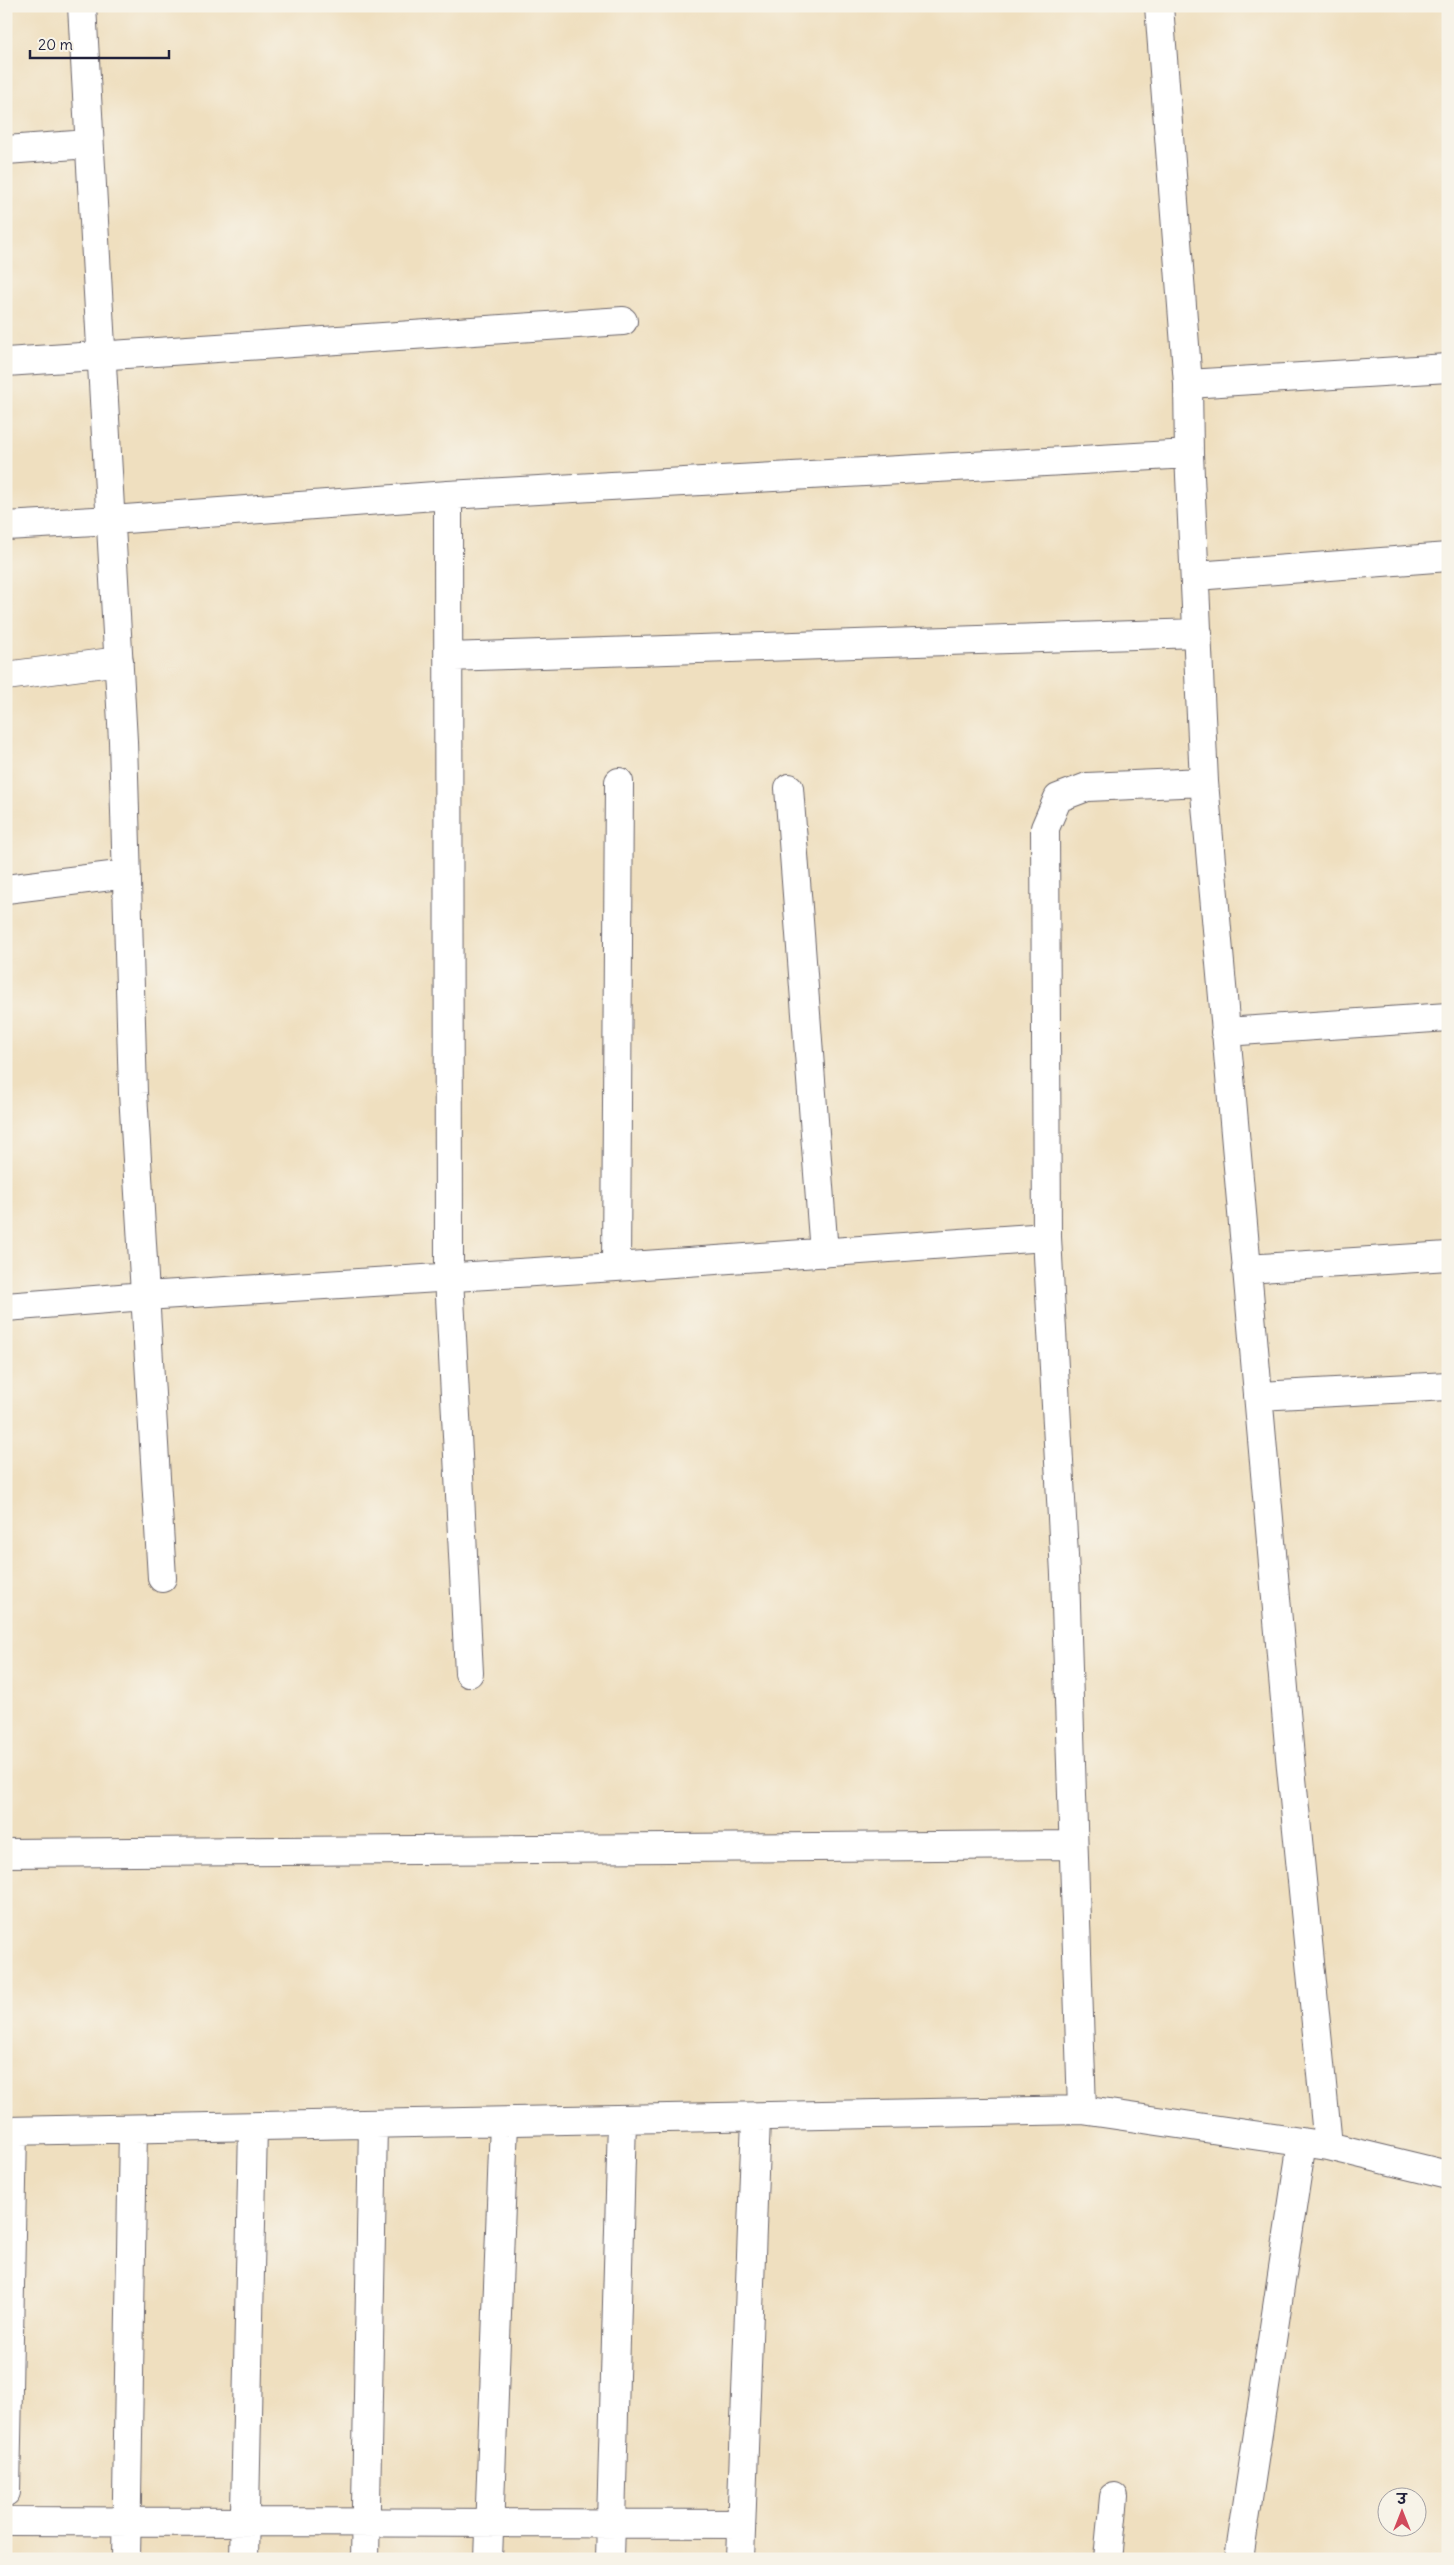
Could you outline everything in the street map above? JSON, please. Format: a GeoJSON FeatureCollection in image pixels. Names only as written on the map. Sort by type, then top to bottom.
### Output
{"type":"FeatureCollection","features":[{"type":"Feature","properties":{"kind":"street"},"geometry":{"type":"LineString","coordinates":[[82,6],[119,661],[133,1093],[162,1578]]}},
{"type":"Feature","properties":{"kind":"street"},"geometry":{"type":"LineString","coordinates":[[1159,6],[1188,384],[1189,454],[1204,782],[1258,1396],[1315,2144],[1239,2559]]}},
{"type":"Feature","properties":{"kind":"street"},"geometry":{"type":"LineString","coordinates":[[6,150],[89,144]]}},
{"type":"Feature","properties":{"kind":"street"},"geometry":{"type":"LineString","coordinates":[[6,362],[623,321]]}},
{"type":"Feature","properties":{"kind":"street"},"geometry":{"type":"LineString","coordinates":[[1188,384],[1448,368]]}},
{"type":"Feature","properties":{"kind":"street"},"geometry":{"type":"LineString","coordinates":[[6,526],[448,495],[1189,454]]}},
{"type":"Feature","properties":{"kind":"street"},"geometry":{"type":"LineString","coordinates":[[448,495],[449,1277],[469,1673]]}},
{"type":"Feature","properties":{"kind":"street"},"geometry":{"type":"LineString","coordinates":[[1196,576],[1448,556]]}},
{"type":"Feature","properties":{"kind":"street"},"geometry":{"type":"LineString","coordinates":[[448,657],[1198,633]]}},
{"type":"Feature","properties":{"kind":"street"},"geometry":{"type":"LineString","coordinates":[[6,676],[119,661]]}},
{"type":"Feature","properties":{"kind":"street"},"geometry":{"type":"LineString","coordinates":[[616,1267],[618,782]]}},
{"type":"Feature","properties":{"kind":"street"},"geometry":{"type":"LineString","coordinates":[[1082,2110],[1065,1574],[1047,1237],[1045,828],[1058,798],[1087,787],[1204,782]]}},
{"type":"Feature","properties":{"kind":"street"},"geometry":{"type":"LineString","coordinates":[[789,788],[824,1253]]}},
{"type":"Feature","properties":{"kind":"street"},"geometry":{"type":"LineString","coordinates":[[6,888],[126,874]]}},
{"type":"Feature","properties":{"kind":"street"},"geometry":{"type":"LineString","coordinates":[[1225,1032],[1448,1017]]}},
{"type":"Feature","properties":{"kind":"street"},"geometry":{"type":"LineString","coordinates":[[6,1308],[145,1296],[616,1267],[1047,1237]]}},
{"type":"Feature","properties":{"kind":"street"},"geometry":{"type":"LineString","coordinates":[[1246,1269],[1448,1256]]}},
{"type":"Feature","properties":{"kind":"street"},"geometry":{"type":"LineString","coordinates":[[1258,1396],[1448,1386]]}},
{"type":"Feature","properties":{"kind":"street"},"geometry":{"type":"LineString","coordinates":[[6,1854],[1073,1845]]}},
{"type":"Feature","properties":{"kind":"street"},"geometry":{"type":"LineString","coordinates":[[6,2492],[10,2131],[756,2118],[1082,2110],[1315,2144],[1448,2175]]}},
{"type":"Feature","properties":{"kind":"street"},"geometry":{"type":"LineString","coordinates":[[740,2559],[756,2118]]}},
{"type":"Feature","properties":{"kind":"street"},"geometry":{"type":"LineString","coordinates":[[610,2559],[622,2120]]}},
{"type":"Feature","properties":{"kind":"street"},"geometry":{"type":"LineString","coordinates":[[488,2559],[504,2122]]}},
{"type":"Feature","properties":{"kind":"street"},"geometry":{"type":"LineString","coordinates":[[365,2559],[373,2124]]}},
{"type":"Feature","properties":{"kind":"street"},"geometry":{"type":"LineString","coordinates":[[244,2559],[253,2127]]}},
{"type":"Feature","properties":{"kind":"street"},"geometry":{"type":"LineString","coordinates":[[126,2559],[133,2129]]}},
{"type":"Feature","properties":{"kind":"street"},"geometry":{"type":"LineString","coordinates":[[1108,2559],[1114,2497]]}},
{"type":"Feature","properties":{"kind":"street"},"geometry":{"type":"LineString","coordinates":[[6,2521],[741,2524]]}}]}
